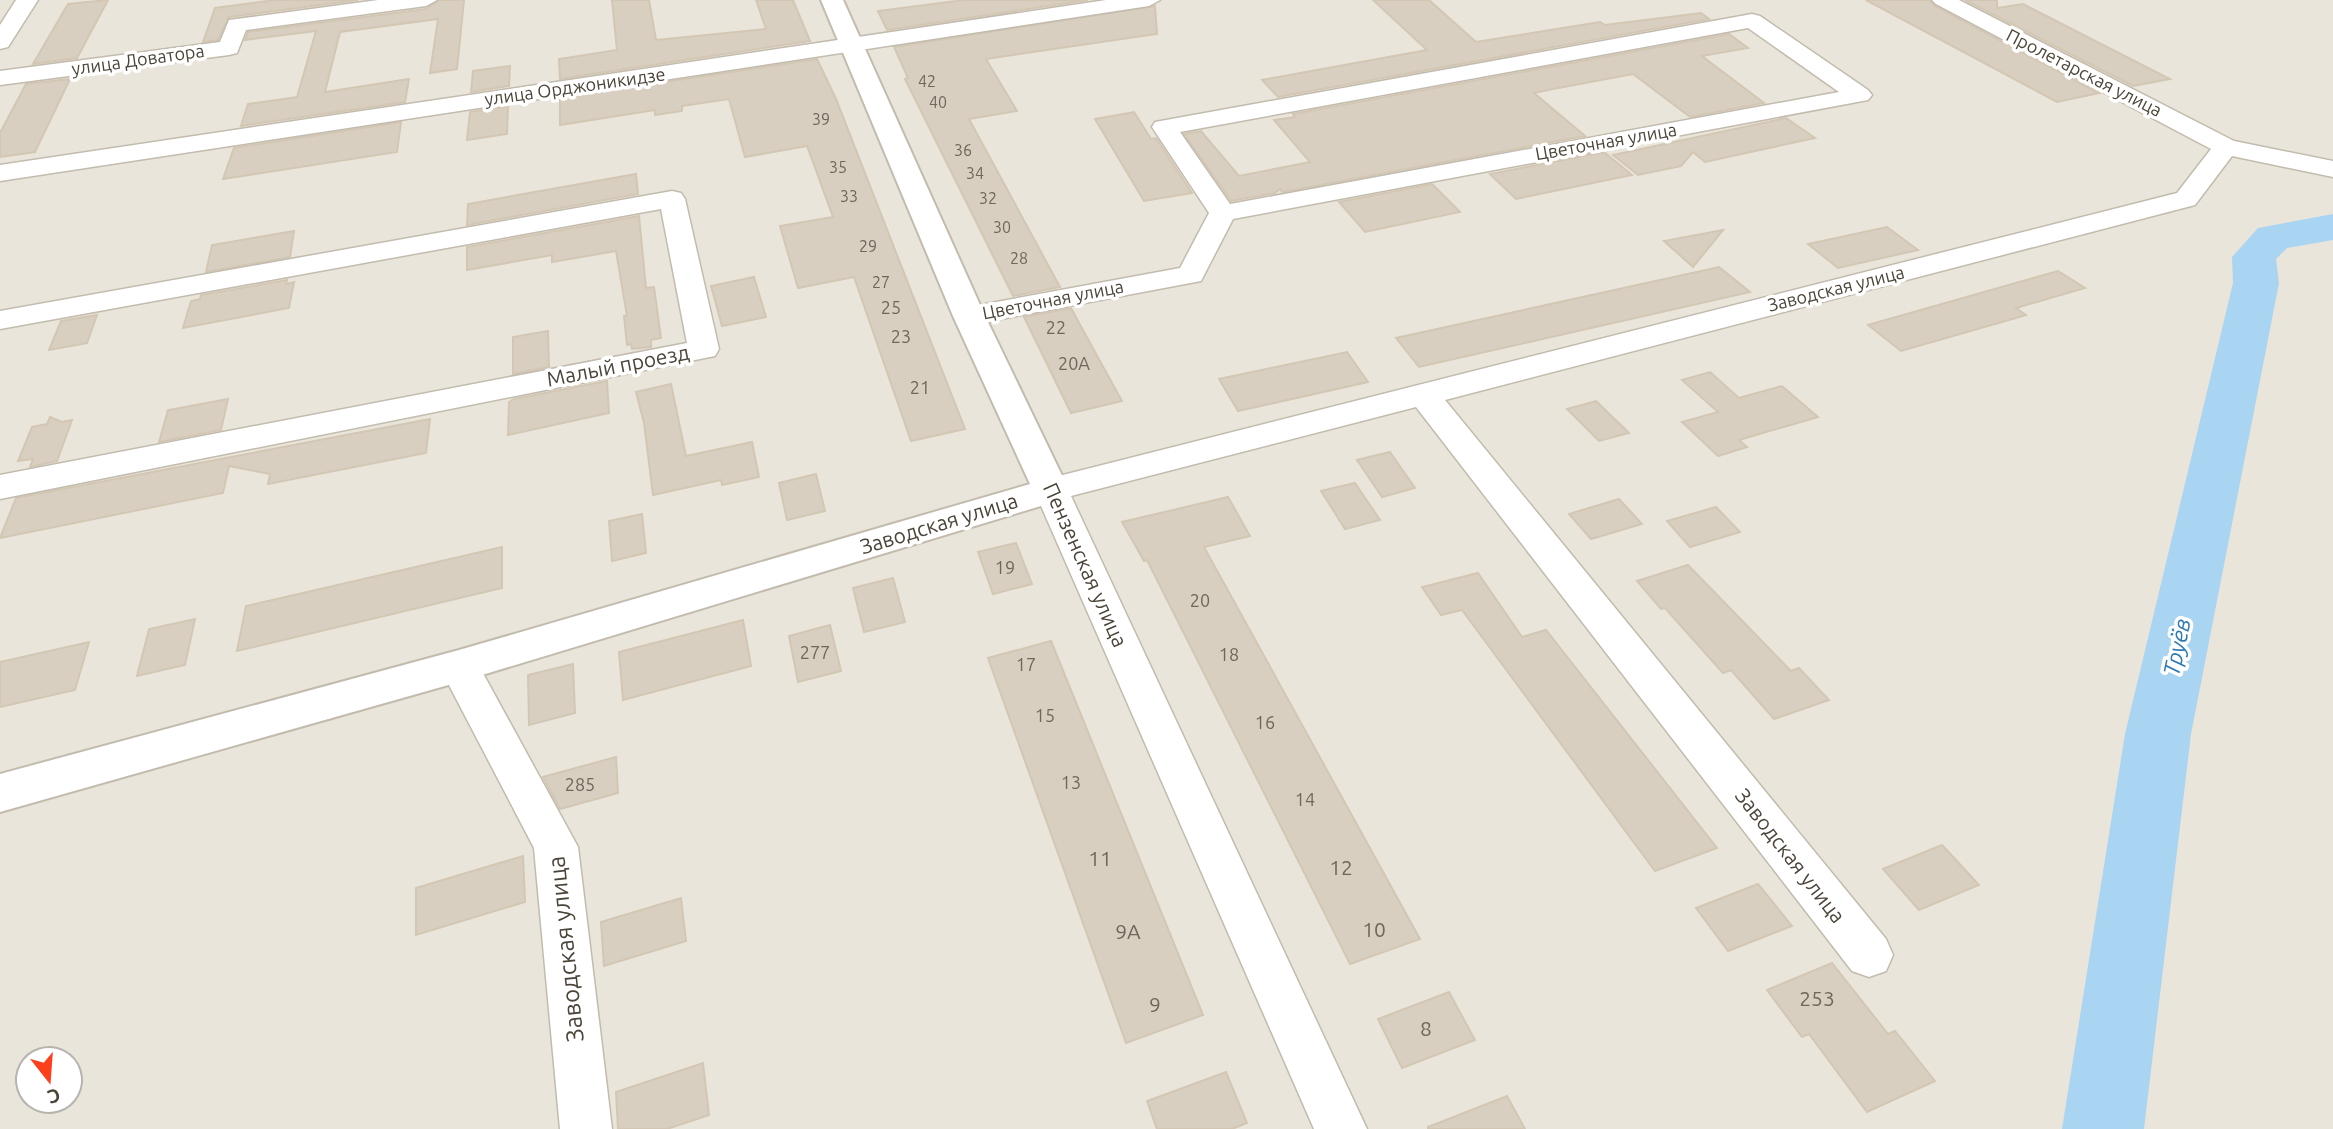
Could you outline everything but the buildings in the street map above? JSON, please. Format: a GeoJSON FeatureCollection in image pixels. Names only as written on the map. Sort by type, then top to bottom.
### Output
{"type":"FeatureCollection","features":[{"type":"Feature","properties":{"kind":"street"},"geometry":{"type":"LineString","coordinates":[[0,42],[27,0]]}},
{"type":"Feature","properties":{"kind":"street","name":"улица Доватора"},"geometry":{"type":"LineString","coordinates":[[0,78],[229,48],[237,25],[426,0]]}},
{"type":"Feature","properties":{"kind":"street","name":"Пензенская улица"},"geometry":{"type":"LineString","coordinates":[[832,0],[970,316],[1341,1129]]}},
{"type":"Feature","properties":{"kind":"street","name":"улица Орджоникидзе"},"geometry":{"type":"LineString","coordinates":[[0,173],[1149,0]]}},
{"type":"Feature","properties":{"kind":"street","name":"Пролетарская улица"},"geometry":{"type":"LineString","coordinates":[[1943,0],[2225,147],[2333,169]]}},
{"type":"Feature","properties":{"kind":"street","name":"Цветочная улица"},"geometry":{"type":"LineString","coordinates":[[1742,14],[1860,95],[1223,213],[1164,127],[1742,14]]}},
{"type":"Feature","properties":{"kind":"street","name":"Заводская улица"},"geometry":{"type":"LineString","coordinates":[[0,793],[459,666],[1051,491],[2186,199],[2225,147]]}},
{"type":"Feature","properties":{"kind":"street","name":"Малый проезд"},"geometry":{"type":"LineString","coordinates":[[0,320],[672,199],[704,349],[0,487]]}},
{"type":"Feature","properties":{"kind":"street","name":"Цветочная улица"},"geometry":{"type":"LineString","coordinates":[[970,316],[1191,275],[1223,213]]}},
{"type":"Feature","properties":{"kind":"street","name":"Заводская улица"},"geometry":{"type":"LineString","coordinates":[[1424,395],[1869,956]]}},
{"type":"Feature","properties":{"kind":"street","name":"Заводская улица"},"geometry":{"type":"LineString","coordinates":[[459,666],[556,847],[586,1129]]}},
{"type":"Feature","properties":{"kind":"shaded area"},"geometry":{"type":"Polygon","coordinates":[[[0,0],[2333,0],[2333,1129],[0,1129],[0,0]]]}},
{"type":"Feature","properties":{"kind":"waterway","name":"Труёв"},"geometry":{"type":"LineString","coordinates":[[2103,1129],[2158,734],[2256,283],[2254,257],[2273,237],[2333,227]]}}]}
